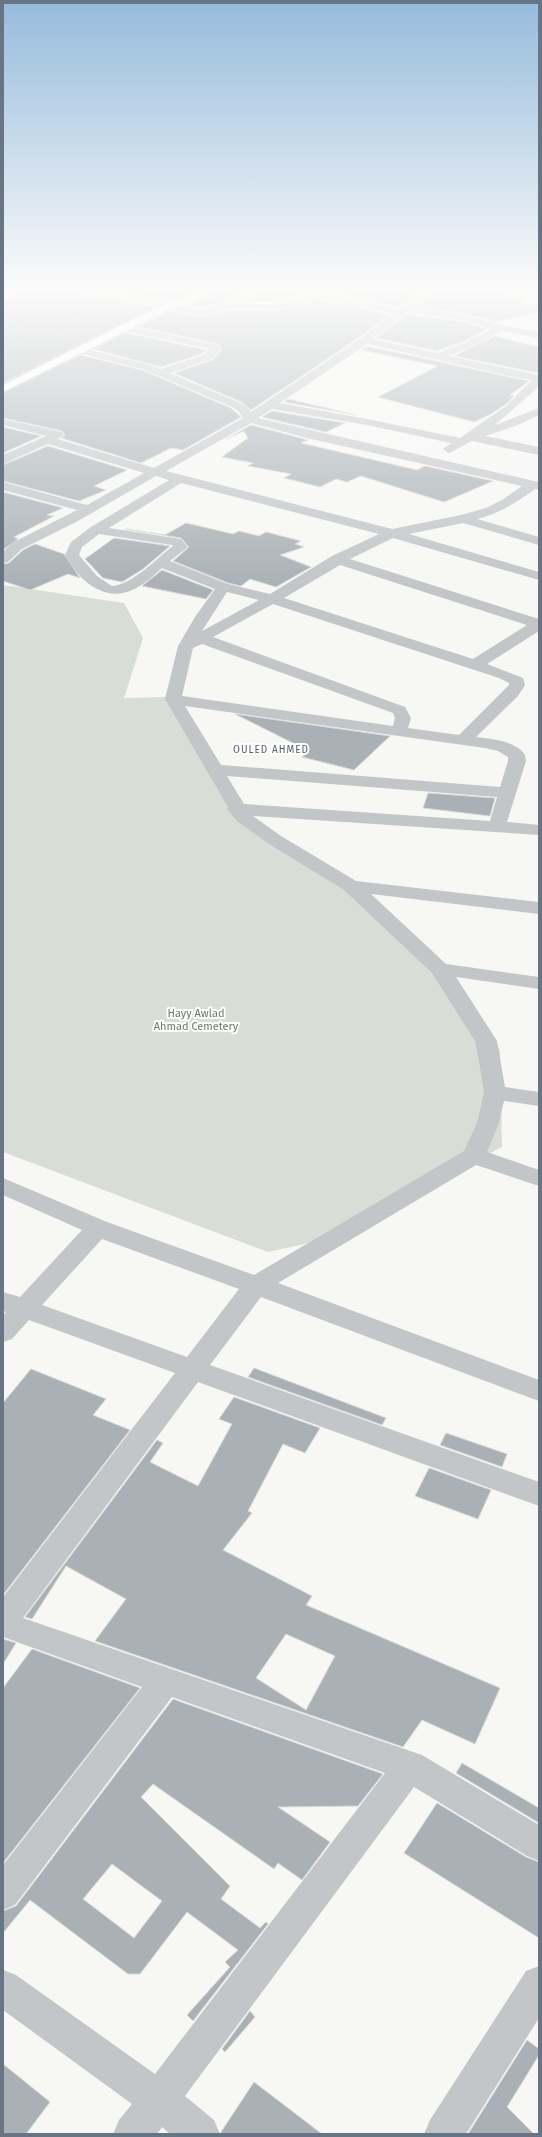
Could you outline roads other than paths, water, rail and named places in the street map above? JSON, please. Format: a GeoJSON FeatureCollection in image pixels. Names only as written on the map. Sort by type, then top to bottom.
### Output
{"type":"FeatureCollection","features":[{"type":"Feature","properties":{"kind":"street"},"geometry":{"type":"LineString","coordinates":[[196,388],[236,405],[244,410],[249,419],[311,435],[536,485]]}},
{"type":"Feature","properties":{"kind":"street"},"geometry":{"type":"LineString","coordinates":[[3,558],[17,546],[54,528],[153,471],[249,419],[295,388]]}},
{"type":"Feature","properties":{"kind":"street"},"geometry":{"type":"LineString","coordinates":[[470,438],[519,400],[530,388]]}},
{"type":"Feature","properties":{"kind":"street"},"geometry":{"type":"LineString","coordinates":[[270,405],[539,451]]}},
{"type":"Feature","properties":{"kind":"street"},"geometry":{"type":"LineString","coordinates":[[427,460],[470,438],[514,424],[539,411]]}},
{"type":"Feature","properties":{"kind":"street"},"geometry":{"type":"LineString","coordinates":[[3,422],[58,435],[3,460]]}},
{"type":"Feature","properties":{"kind":"street"},"geometry":{"type":"LineString","coordinates":[[46,440],[179,479],[240,493],[392,533],[539,576]]}},
{"type":"Feature","properties":{"kind":"street"},"geometry":{"type":"LineString","coordinates":[[96,530],[168,540],[179,544],[181,547],[131,586],[115,591],[105,589],[97,584],[78,566],[72,555],[76,546],[96,530],[179,479]]}},
{"type":"Feature","properties":{"kind":"street"},"geometry":{"type":"LineString","coordinates":[[194,642],[272,600],[337,559],[392,533],[463,519],[491,511],[536,485]]}},
{"type":"Feature","properties":{"kind":"street"},"geometry":{"type":"LineString","coordinates":[[3,486],[88,509]]}},
{"type":"Feature","properties":{"kind":"street"},"geometry":{"type":"LineString","coordinates":[[463,519],[539,541]]}},
{"type":"Feature","properties":{"kind":"street"},"geometry":{"type":"LineString","coordinates":[[337,559],[539,624]]}},
{"type":"Feature","properties":{"kind":"street"},"geometry":{"type":"LineString","coordinates":[[160,562],[222,587],[272,600],[475,665],[505,675],[517,681],[517,685],[512,693],[462,741]]}},
{"type":"Feature","properties":{"kind":"street"},"geometry":{"type":"LineString","coordinates":[[222,587],[202,618],[174,699],[216,770],[236,809],[255,827],[351,886],[440,969],[486,1041],[495,1093],[488,1123],[474,1156],[256,1285],[3,1622],[410,1766],[539,1844]]}},
{"type":"Feature","properties":{"kind":"street"},"geometry":{"type":"LineString","coordinates":[[475,665],[539,624]]}},
{"type":"Feature","properties":{"kind":"street"},"geometry":{"type":"LineString","coordinates":[[194,642],[399,710],[404,714],[404,719],[398,732]]}},
{"type":"Feature","properties":{"kind":"street"},"geometry":{"type":"LineString","coordinates":[[174,699],[496,746],[514,752],[517,755],[508,793],[497,827]]}},
{"type":"Feature","properties":{"kind":"street"},"geometry":{"type":"LineString","coordinates":[[216,770],[508,793]]}},
{"type":"Feature","properties":{"kind":"street"},"geometry":{"type":"LineString","coordinates":[[236,809],[539,830]]}},
{"type":"Feature","properties":{"kind":"street"},"geometry":{"type":"LineString","coordinates":[[351,886],[539,908]]}},
{"type":"Feature","properties":{"kind":"street"},"geometry":{"type":"LineString","coordinates":[[440,969],[539,983]]}},
{"type":"Feature","properties":{"kind":"street"},"geometry":{"type":"LineString","coordinates":[[495,1093],[539,1099]]}},
{"type":"Feature","properties":{"kind":"street"},"geometry":{"type":"LineString","coordinates":[[474,1156],[539,1178]]}},
{"type":"Feature","properties":{"kind":"street"},"geometry":{"type":"LineString","coordinates":[[3,1186],[98,1228],[256,1285],[539,1391]]}},
{"type":"Feature","properties":{"kind":"street"},"geometry":{"type":"LineString","coordinates":[[3,1332],[13,1305],[98,1228]]}},
{"type":"Feature","properties":{"kind":"street"},"geometry":{"type":"LineString","coordinates":[[13,1305],[539,1494]]}},
{"type":"Feature","properties":{"kind":"street"},"geometry":{"type":"LineString","coordinates":[[3,1893],[166,1680]]}},
{"type":"Feature","properties":{"kind":"street"},"geometry":{"type":"LineString","coordinates":[[133,2134],[410,1766]]}},
{"type":"Feature","properties":{"kind":"street"},"geometry":{"type":"LineString","coordinates":[[444,2134],[539,1984]]}},
{"type":"Feature","properties":{"kind":"street"},"geometry":{"type":"LineString","coordinates":[[3,1988],[158,2099],[200,2134]]}},
{"type":"Feature","properties":{"kind":"district","name":"OULED AHMED"},"geometry":{"type":"Point","coordinates":[271,749]}},
{"type":"Feature","properties":{"kind":"park label","name":"Hayy Awlad Ahmad Cemetery"},"geometry":{"type":"Point","coordinates":[196,1019]}}]}
